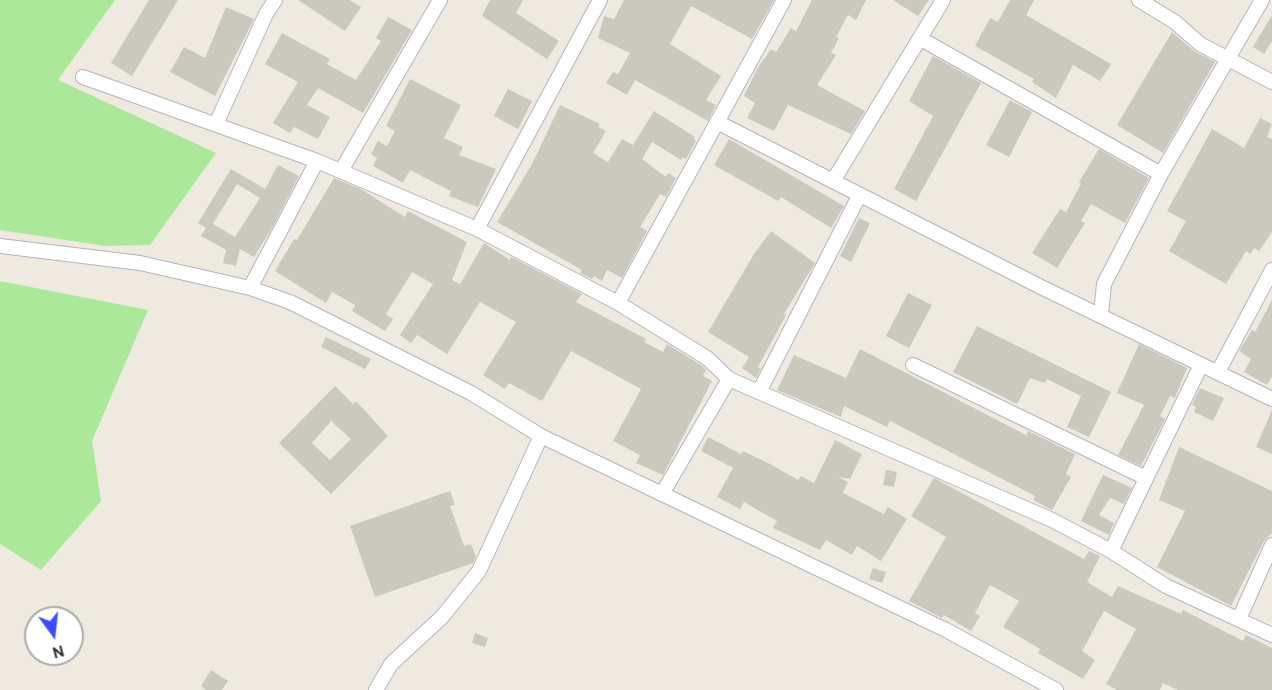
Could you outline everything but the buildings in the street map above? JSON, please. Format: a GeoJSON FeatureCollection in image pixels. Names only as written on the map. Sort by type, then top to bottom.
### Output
{"type":"FeatureCollection","features":[{"type":"Feature","properties":{"kind":"street"},"geometry":{"type":"LineString","coordinates":[[216,124],[266,14],[275,0]]}},
{"type":"Feature","properties":{"kind":"street"},"geometry":{"type":"LineString","coordinates":[[341,171],[440,0]]}},
{"type":"Feature","properties":{"kind":"street"},"geometry":{"type":"LineString","coordinates":[[477,229],[600,0]]}},
{"type":"Feature","properties":{"kind":"street"},"geometry":{"type":"LineString","coordinates":[[618,303],[719,123],[784,0]]}},
{"type":"Feature","properties":{"kind":"street"},"geometry":{"type":"LineString","coordinates":[[833,182],[943,0]]}},
{"type":"Feature","properties":{"kind":"street"},"geometry":{"type":"LineString","coordinates":[[1139,0],[1175,22],[1200,44],[1272,82]]}},
{"type":"Feature","properties":{"kind":"street"},"geometry":{"type":"LineString","coordinates":[[1101,315],[1104,284],[1161,174],[1262,0]]}},
{"type":"Feature","properties":{"kind":"street"},"geometry":{"type":"LineString","coordinates":[[921,39],[1161,174]]}},
{"type":"Feature","properties":{"kind":"street"},"geometry":{"type":"LineString","coordinates":[[83,77],[317,161],[477,229],[618,303],[707,358],[729,379],[865,440],[989,491],[1111,551],[1166,586],[1272,635]]}},
{"type":"Feature","properties":{"kind":"street"},"geometry":{"type":"LineString","coordinates":[[719,123],[859,196],[1272,399]]}},
{"type":"Feature","properties":{"kind":"street"},"geometry":{"type":"LineString","coordinates":[[250,288],[317,161]]}},
{"type":"Feature","properties":{"kind":"street"},"geometry":{"type":"LineString","coordinates":[[759,392],[859,196]]}},
{"type":"Feature","properties":{"kind":"street"},"geometry":{"type":"LineString","coordinates":[[0,246],[140,263],[250,288],[290,302],[471,393],[541,436],[946,630],[1056,690]]}},
{"type":"Feature","properties":{"kind":"street"},"geometry":{"type":"LineString","coordinates":[[1218,372],[1272,270]]}},
{"type":"Feature","properties":{"kind":"street"},"geometry":{"type":"LineString","coordinates":[[913,365],[1146,478]]}},
{"type":"Feature","properties":{"kind":"street"},"geometry":{"type":"LineString","coordinates":[[1111,551],[1201,365]]}},
{"type":"Feature","properties":{"kind":"street"},"geometry":{"type":"LineString","coordinates":[[662,494],[729,379]]}},
{"type":"Feature","properties":{"kind":"street"},"geometry":{"type":"LineString","coordinates":[[376,690],[391,664],[442,617],[479,572],[541,436]]}},
{"type":"Feature","properties":{"kind":"street"},"geometry":{"type":"LineString","coordinates":[[1239,619],[1272,545]]}},
{"type":"Feature","properties":{"kind":"green space"},"geometry":{"type":"Polygon","coordinates":[[[0,0],[115,0],[58,80],[216,153],[150,245],[105,246],[0,230],[0,0]]]}},
{"type":"Feature","properties":{"kind":"green space"},"geometry":{"type":"Polygon","coordinates":[[[0,281],[148,310],[92,441],[101,501],[41,570],[0,544],[0,281]]]}}]}
